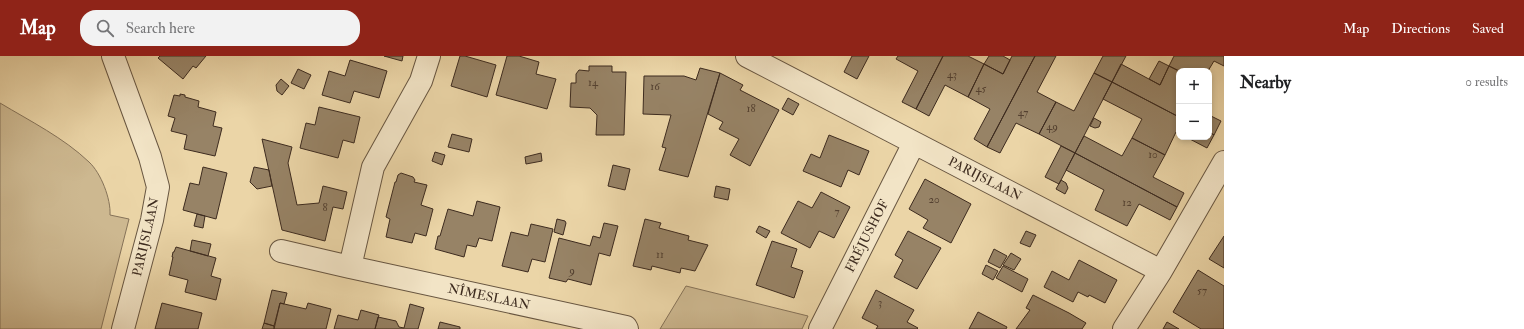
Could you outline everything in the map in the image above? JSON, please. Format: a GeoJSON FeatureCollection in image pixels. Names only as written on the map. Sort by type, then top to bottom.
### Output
{"type":"FeatureCollection","features":[{"type":"Feature","properties":{"kind":"street","name":"PARIJSLAAN"},"geometry":{"type":"LineString","coordinates":[[113,56],[150,157],[158,187],[152,220],[123,329]]}},
{"type":"Feature","properties":{"kind":"street"},"geometry":{"type":"LineString","coordinates":[[350,267],[373,167],[421,81],[429,56]]}},
{"type":"Feature","properties":{"kind":"street","name":"PARIJSLAAN"},"geometry":{"type":"LineString","coordinates":[[747,56],[1161,271]]}},
{"type":"Feature","properties":{"kind":"street","name":"FRÉJUSHOF"},"geometry":{"type":"LineString","coordinates":[[820,329],[914,143]]}},
{"type":"Feature","properties":{"kind":"street"},"geometry":{"type":"LineString","coordinates":[[1124,329],[1161,271],[1224,162]]}},
{"type":"Feature","properties":{"kind":"street","name":"NÎMESLAAN"},"geometry":{"type":"LineString","coordinates":[[281,251],[626,327],[628,329]]}},
{"type":"Feature","properties":{"kind":"shaded area"},"geometry":{"type":"Polygon","coordinates":[[[0,103],[35,123],[79,153],[89,162],[101,179],[109,202],[110,215],[129,219],[101,329],[0,329],[0,103]]]}},
{"type":"Feature","properties":{"kind":"shaded area"},"geometry":{"type":"Polygon","coordinates":[[[686,286],[808,316],[802,329],[660,329],[686,286]]]}},
{"type":"Feature","properties":{"kind":"building"},"geometry":{"type":"Polygon","coordinates":[[[160,56],[206,56],[196,68],[193,66],[183,79],[158,58],[160,56]]]}},
{"type":"Feature","properties":{"kind":"building"},"geometry":{"type":"Polygon","coordinates":[[[384,56],[403,56],[402,61],[384,56]]]}},
{"type":"Feature","properties":{"kind":"building"},"geometry":{"type":"Polygon","coordinates":[[[460,56],[465,56],[496,65],[487,97],[451,86],[460,56]]]}},
{"type":"Feature","properties":{"kind":"building"},"geometry":{"type":"Polygon","coordinates":[[[507,56],[519,56],[539,62],[536,74],[556,79],[547,109],[496,95],[507,56]]]}},
{"type":"Feature","properties":{"kind":"building"},"geometry":{"type":"Polygon","coordinates":[[[852,56],[869,56],[857,79],[844,72],[852,56]]]}},
{"type":"Feature","properties":{"kind":"building"},"geometry":{"type":"Polygon","coordinates":[[[898,56],[943,56],[916,109],[902,102],[918,71],[896,59],[898,56]]]}},
{"type":"Feature","properties":{"kind":"building"},"geometry":{"type":"Polygon","coordinates":[[[943,56],[968,56],[984,64],[968,97],[945,85],[929,116],[916,109],[943,56]]]}},
{"type":"Feature","properties":{"kind":"building"},"geometry":{"type":"Polygon","coordinates":[[[989,56],[1003,56],[1010,60],[1003,74],[984,64],[989,56]]]}},
{"type":"Feature","properties":{"kind":"building"},"geometry":{"type":"Polygon","coordinates":[[[1012,56],[1035,56],[987,147],[974,139],[990,109],[968,97],[984,64],[1003,74],[1012,56]]]}},
{"type":"Feature","properties":{"kind":"building"},"geometry":{"type":"Polygon","coordinates":[[[1035,56],[1056,56],[1037,92],[1056,102],[1039,134],[1016,123],[1000,153],[987,147],[1035,56]]]}},
{"type":"Feature","properties":{"kind":"building"},"geometry":{"type":"Polygon","coordinates":[[[1103,56],[1126,56],[1112,82],[1094,73],[1103,56]]]}},
{"type":"Feature","properties":{"kind":"building"},"geometry":{"type":"Polygon","coordinates":[[[1174,56],[1224,56],[1224,66],[1214,61],[1210,68],[1176,68],[1176,70],[1169,66],[1174,56]]]}},
{"type":"Feature","properties":{"kind":"building"},"geometry":{"type":"Polygon","coordinates":[[[350,60],[387,71],[379,98],[354,91],[350,103],[322,95],[329,71],[345,76],[350,60]]]}},
{"type":"Feature","properties":{"kind":"building"},"geometry":{"type":"Polygon","coordinates":[[[1159,61],[1169,66],[1160,85],[1149,79],[1159,61]]]}},
{"type":"Feature","properties":{"kind":"building"},"geometry":{"type":"Polygon","coordinates":[[[1121,64],[1160,85],[1169,66],[1176,70],[1176,115],[1112,82],[1121,64]]]}},
{"type":"Feature","properties":{"kind":"building"},"geometry":{"type":"Polygon","coordinates":[[[589,66],[612,66],[612,72],[626,72],[624,135],[596,135],[597,115],[590,108],[570,107],[571,83],[576,83],[576,74],[579,70],[589,71],[589,66]]]}},
{"type":"Feature","properties":{"kind":"building"},"geometry":{"type":"Polygon","coordinates":[[[700,68],[720,73],[688,177],[659,170],[666,148],[662,147],[671,115],[643,114],[644,76],[684,76],[696,80],[700,68]]]}},
{"type":"Feature","properties":{"kind":"building"},"geometry":{"type":"Polygon","coordinates":[[[298,69],[311,75],[304,89],[291,83],[298,69]]]}},
{"type":"Feature","properties":{"kind":"building"},"geometry":{"type":"Polygon","coordinates":[[[720,73],[743,85],[740,90],[779,110],[750,166],[730,155],[739,139],[719,129],[723,122],[708,114],[720,73]]]}},
{"type":"Feature","properties":{"kind":"building"},"geometry":{"type":"Polygon","coordinates":[[[1094,73],[1112,82],[1075,153],[1039,134],[1056,102],[1074,111],[1094,73]]]}},
{"type":"Feature","properties":{"kind":"building"},"geometry":{"type":"Polygon","coordinates":[[[281,79],[289,86],[282,95],[277,91],[276,85],[281,79]]]}},
{"type":"Feature","properties":{"kind":"building"},"geometry":{"type":"Polygon","coordinates":[[[1112,82],[1176,115],[1176,132],[1165,155],[1132,138],[1142,119],[1103,99],[1112,82]]]}},
{"type":"Feature","properties":{"kind":"building"},"geometry":{"type":"Polygon","coordinates":[[[180,94],[199,101],[198,107],[216,112],[213,126],[222,128],[215,156],[184,149],[187,135],[171,131],[175,118],[168,116],[174,95],[180,96],[180,94]]]}},
{"type":"Feature","properties":{"kind":"building"},"geometry":{"type":"Polygon","coordinates":[[[788,98],[799,104],[793,115],[782,109],[788,98]]]}},
{"type":"Feature","properties":{"kind":"building"},"geometry":{"type":"Polygon","coordinates":[[[319,107],[360,117],[354,143],[343,140],[338,158],[300,148],[306,123],[315,125],[319,107]]]}},
{"type":"Feature","properties":{"kind":"building"},"geometry":{"type":"Polygon","coordinates":[[[1212,116],[1221,121],[1214,135],[1212,134],[1212,116]]]}},
{"type":"Feature","properties":{"kind":"building"},"geometry":{"type":"Polygon","coordinates":[[[1094,118],[1101,122],[1099,127],[1095,128],[1090,126],[1094,118]]]}},
{"type":"Feature","properties":{"kind":"building"},"geometry":{"type":"Polygon","coordinates":[[[452,134],[472,139],[469,152],[448,147],[452,134]]]}},
{"type":"Feature","properties":{"kind":"building"},"geometry":{"type":"Polygon","coordinates":[[[829,135],[869,151],[859,175],[848,170],[841,187],[803,171],[811,154],[820,158],[829,135]]]}},
{"type":"Feature","properties":{"kind":"building"},"geometry":{"type":"Polygon","coordinates":[[[1084,136],[1122,156],[1132,138],[1165,155],[1153,177],[1184,193],[1177,207],[1075,153],[1084,136]]]}},
{"type":"Feature","properties":{"kind":"building"},"geometry":{"type":"Polygon","coordinates":[[[262,139],[292,147],[288,163],[297,205],[319,203],[323,186],[347,192],[343,209],[333,207],[325,241],[282,230],[262,139]]]}},
{"type":"Feature","properties":{"kind":"building"},"geometry":{"type":"Polygon","coordinates":[[[1192,140],[1211,140],[1207,148],[1192,140]]]}},
{"type":"Feature","properties":{"kind":"building"},"geometry":{"type":"Polygon","coordinates":[[[1061,146],[1075,153],[1059,184],[1045,177],[1061,146]]]}},
{"type":"Feature","properties":{"kind":"building"},"geometry":{"type":"Polygon","coordinates":[[[435,152],[445,155],[442,165],[432,161],[435,152]]]}},
{"type":"Feature","properties":{"kind":"building"},"geometry":{"type":"Polygon","coordinates":[[[541,153],[542,161],[526,164],[525,157],[541,153]]]}},
{"type":"Feature","properties":{"kind":"building"},"geometry":{"type":"Polygon","coordinates":[[[1075,153],[1177,207],[1170,220],[1139,204],[1127,226],[1095,210],[1104,190],[1066,170],[1075,153]]]}},
{"type":"Feature","properties":{"kind":"building"},"geometry":{"type":"Polygon","coordinates":[[[613,165],[630,169],[625,190],[608,186],[613,165]]]}},
{"type":"Feature","properties":{"kind":"building"},"geometry":{"type":"Polygon","coordinates":[[[203,167],[227,173],[216,219],[183,210],[190,183],[199,185],[203,167]]]}},
{"type":"Feature","properties":{"kind":"building"},"geometry":{"type":"Polygon","coordinates":[[[254,167],[269,170],[272,186],[257,189],[250,182],[254,167]]]}},
{"type":"Feature","properties":{"kind":"building"},"geometry":{"type":"Polygon","coordinates":[[[401,173],[413,177],[415,180],[414,182],[427,185],[421,205],[433,209],[426,236],[415,233],[412,243],[386,237],[390,219],[386,217],[395,182],[398,175],[401,173]]]}},
{"type":"Feature","properties":{"kind":"building"},"geometry":{"type":"Polygon","coordinates":[[[925,179],[971,204],[951,243],[923,228],[928,220],[909,209],[925,179]]]}},
{"type":"Feature","properties":{"kind":"building"},"geometry":{"type":"Polygon","coordinates":[[[1061,180],[1066,183],[1068,188],[1065,194],[1056,189],[1061,180]]]}},
{"type":"Feature","properties":{"kind":"building"},"geometry":{"type":"Polygon","coordinates":[[[716,186],[730,189],[728,200],[714,197],[716,186]]]}},
{"type":"Feature","properties":{"kind":"building"},"geometry":{"type":"Polygon","coordinates":[[[821,192],[850,207],[834,238],[819,231],[810,248],[781,233],[798,201],[812,208],[821,192]]]}},
{"type":"Feature","properties":{"kind":"building"},"geometry":{"type":"Polygon","coordinates":[[[477,201],[500,207],[492,241],[479,238],[476,247],[467,245],[464,257],[435,249],[448,209],[473,216],[477,201]]]}},
{"type":"Feature","properties":{"kind":"building"},"geometry":{"type":"Polygon","coordinates":[[[197,214],[205,216],[203,228],[194,226],[197,214]]]}},
{"type":"Feature","properties":{"kind":"building"},"geometry":{"type":"Polygon","coordinates":[[[557,219],[565,221],[566,223],[563,235],[554,232],[557,219]]]}},
{"type":"Feature","properties":{"kind":"building"},"geometry":{"type":"Polygon","coordinates":[[[645,219],[661,223],[659,228],[689,236],[688,240],[708,245],[695,271],[681,268],[680,273],[652,266],[651,270],[633,266],[645,219]]]}},
{"type":"Feature","properties":{"kind":"building"},"geometry":{"type":"Polygon","coordinates":[[[604,223],[618,226],[610,256],[599,253],[591,285],[568,279],[566,282],[549,278],[559,238],[590,246],[593,236],[600,238],[604,223]]]}},
{"type":"Feature","properties":{"kind":"building"},"geometry":{"type":"Polygon","coordinates":[[[531,224],[553,229],[545,262],[532,259],[528,272],[502,266],[511,232],[528,236],[531,224]]]}},
{"type":"Feature","properties":{"kind":"building"},"geometry":{"type":"Polygon","coordinates":[[[759,226],[770,231],[766,238],[756,232],[759,226]]]}},
{"type":"Feature","properties":{"kind":"building"},"geometry":{"type":"Polygon","coordinates":[[[908,231],[941,248],[917,289],[894,277],[903,260],[895,255],[908,231]]]}},
{"type":"Feature","properties":{"kind":"building"},"geometry":{"type":"Polygon","coordinates":[[[1026,231],[1036,235],[1030,247],[1020,243],[1026,231]]]}},
{"type":"Feature","properties":{"kind":"building"},"geometry":{"type":"Polygon","coordinates":[[[1224,236],[1224,268],[1209,259],[1224,236]]]}},
{"type":"Feature","properties":{"kind":"building"},"geometry":{"type":"Polygon","coordinates":[[[192,240],[211,244],[208,256],[190,251],[192,240]]]}},
{"type":"Feature","properties":{"kind":"building"},"geometry":{"type":"Polygon","coordinates":[[[772,241],[797,249],[791,267],[803,271],[794,298],[756,285],[772,241]]]}},
{"type":"Feature","properties":{"kind":"building"},"geometry":{"type":"Polygon","coordinates":[[[176,247],[216,258],[211,276],[221,279],[216,300],[185,292],[188,280],[169,275],[173,252],[176,247]]]}},
{"type":"Feature","properties":{"kind":"building"},"geometry":{"type":"Polygon","coordinates":[[[994,249],[1007,256],[1000,268],[988,262],[994,249]]]}},
{"type":"Feature","properties":{"kind":"building"},"geometry":{"type":"Polygon","coordinates":[[[1011,253],[1021,259],[1014,270],[1003,265],[1011,253]]]}},
{"type":"Feature","properties":{"kind":"building"},"geometry":{"type":"Polygon","coordinates":[[[1079,260],[1117,280],[1105,303],[1089,295],[1088,297],[1078,292],[1073,302],[1044,287],[1052,271],[1069,280],[1079,260]]]}},
{"type":"Feature","properties":{"kind":"building"},"geometry":{"type":"Polygon","coordinates":[[[986,265],[998,271],[993,280],[982,274],[986,265]]]}},
{"type":"Feature","properties":{"kind":"building"},"geometry":{"type":"Polygon","coordinates":[[[1003,266],[1028,279],[1022,292],[996,278],[1003,266]]]}},
{"type":"Feature","properties":{"kind":"building"},"geometry":{"type":"Polygon","coordinates":[[[1198,270],[1224,286],[1224,329],[1201,329],[1173,312],[1198,270]]]}},
{"type":"Feature","properties":{"kind":"building"},"geometry":{"type":"Polygon","coordinates":[[[272,290],[287,293],[284,304],[280,303],[274,326],[264,323],[272,290]]]}},
{"type":"Feature","properties":{"kind":"building"},"geometry":{"type":"Polygon","coordinates":[[[876,290],[914,310],[907,322],[918,328],[876,329],[878,326],[862,318],[876,290]]]}},
{"type":"Feature","properties":{"kind":"building"},"geometry":{"type":"Polygon","coordinates":[[[1033,295],[1086,323],[1082,329],[1016,329],[1030,310],[1026,308],[1033,295]]]}},
{"type":"Feature","properties":{"kind":"building"},"geometry":{"type":"Polygon","coordinates":[[[162,303],[202,313],[198,329],[155,329],[162,303]]]}},
{"type":"Feature","properties":{"kind":"building"},"geometry":{"type":"Polygon","coordinates":[[[280,303],[306,309],[308,303],[331,309],[326,329],[274,329],[280,303]]]}},
{"type":"Feature","properties":{"kind":"building"},"geometry":{"type":"Polygon","coordinates":[[[410,304],[424,308],[418,329],[375,329],[378,317],[396,321],[399,327],[404,328],[410,304]]]}},
{"type":"Feature","properties":{"kind":"building"},"geometry":{"type":"Polygon","coordinates":[[[361,310],[379,315],[375,329],[334,329],[338,315],[358,320],[361,310]]]}},
{"type":"Feature","properties":{"kind":"building"},"geometry":{"type":"Polygon","coordinates":[[[978,312],[1007,327],[1006,329],[969,329],[978,312]]]}},
{"type":"Feature","properties":{"kind":"building"},"geometry":{"type":"Polygon","coordinates":[[[440,322],[460,327],[460,329],[438,329],[440,322]]]}},
{"type":"Feature","properties":{"kind":"building"},"geometry":{"type":"Polygon","coordinates":[[[1167,322],[1179,329],[1163,329],[1167,322]]]}},
{"type":"Feature","properties":{"kind":"building"},"geometry":{"type":"Polygon","coordinates":[[[264,323],[274,326],[274,329],[262,329],[264,323]]]}}]}
